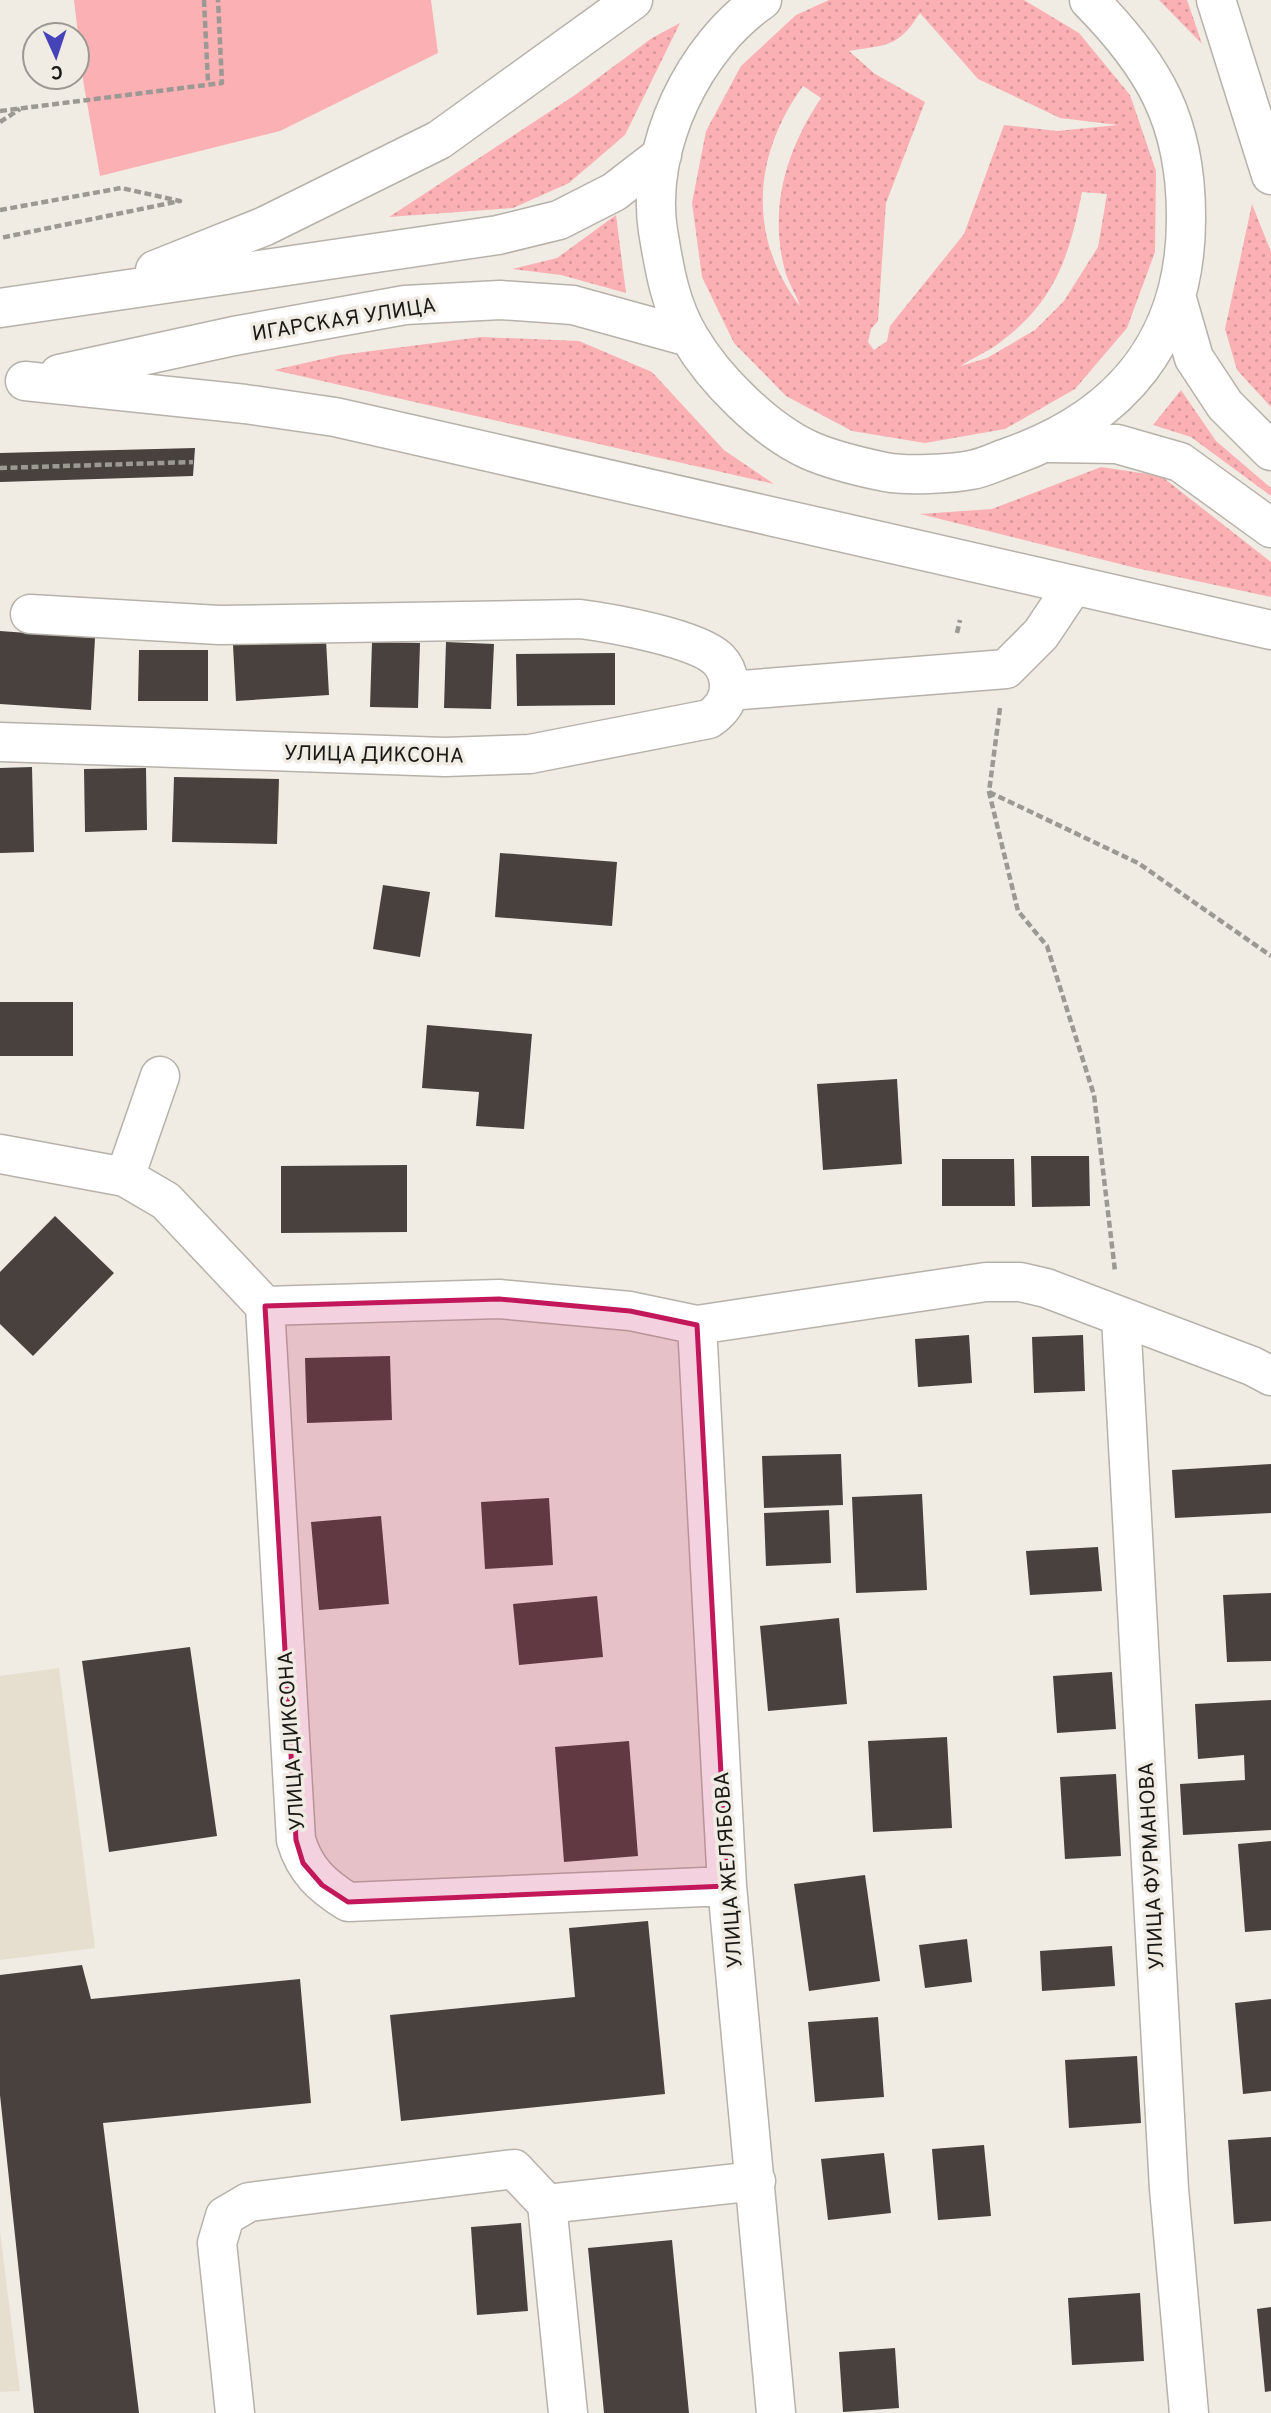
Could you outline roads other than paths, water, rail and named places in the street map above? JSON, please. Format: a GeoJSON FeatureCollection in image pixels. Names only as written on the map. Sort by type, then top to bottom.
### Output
{"type":"FeatureCollection","features":[{"type":"Feature","properties":{"kind":"street"},"geometry":{"type":"LineString","coordinates":[[101,292],[265,226],[439,140],[634,0]]}},
{"type":"Feature","properties":{"kind":"street"},"geometry":{"type":"LineString","coordinates":[[762,0],[738,17],[690,80],[662,155],[658,229],[666,279],[689,337],[740,402],[808,449],[888,473],[971,471],[1049,443],[1106,407],[1148,360],[1177,299],[1186,246],[1186,171],[1165,100],[1125,37],[1089,0]]}},
{"type":"Feature","properties":{"kind":"street"},"geometry":{"type":"LineString","coordinates":[[1216,0],[1271,175]]}},
{"type":"Feature","properties":{"kind":"street"},"geometry":{"type":"LineString","coordinates":[[0,308],[498,235],[559,220],[614,192],[662,155]]}},
{"type":"Feature","properties":{"kind":"street"},"geometry":{"type":"LineString","coordinates":[[1177,299],[1194,358],[1225,405],[1271,451]]}},
{"type":"Feature","properties":{"kind":"street","name":"ИГАРСКАЯ УЛИЦА"},"geometry":{"type":"LineString","coordinates":[[13,383],[234,336],[405,305],[500,300],[573,306],[689,337]]}},
{"type":"Feature","properties":{"kind":"street"},"geometry":{"type":"LineString","coordinates":[[13,383],[245,404],[335,417],[1271,630]]}},
{"type":"Feature","properties":{"kind":"street"},"geometry":{"type":"LineString","coordinates":[[1049,443],[1117,444],[1180,462],[1271,528]]}},
{"type":"Feature","properties":{"kind":"street"},"geometry":{"type":"LineString","coordinates":[[30,614],[219,625],[579,619],[619,625],[682,642],[717,658],[728,674],[729,691],[1006,669],[1041,634],[1073,586]]}},
{"type":"Feature","properties":{"kind":"street","name":"УЛИЦА ДИКСОНА"},"geometry":{"type":"LineString","coordinates":[[0,742],[445,757],[530,754],[709,719],[721,710],[729,691]]}},
{"type":"Feature","properties":{"kind":"street"},"geometry":{"type":"LineString","coordinates":[[125,1177],[160,1076]]}},
{"type":"Feature","properties":{"kind":"street"},"geometry":{"type":"LineString","coordinates":[[0,1154],[125,1177],[166,1201],[265,1306],[499,1299],[630,1311],[697,1325],[986,1282],[1020,1282],[1046,1288],[1252,1366],[1271,1376]]}},
{"type":"Feature","properties":{"kind":"street","name":"УЛИЦА ДИКСОНА"},"geometry":{"type":"LineString","coordinates":[[265,1306],[296,1840],[303,1863],[322,1885],[348,1902],[727,1886]]}},
{"type":"Feature","properties":{"kind":"street","name":"УЛИЦА ФУРМАНОВА"},"geometry":{"type":"LineString","coordinates":[[1121,1318],[1169,2176],[1189,2413]]}},
{"type":"Feature","properties":{"kind":"street","name":"УЛИЦА ЖЕЛЯБОВА"},"geometry":{"type":"LineString","coordinates":[[697,1325],[727,1886],[776,2413]]}},
{"type":"Feature","properties":{"kind":"street"},"geometry":{"type":"LineString","coordinates":[[235,2413],[217,2243],[225,2216],[249,2202],[514,2169],[547,2204],[568,2413]]}},
{"type":"Feature","properties":{"kind":"street"},"geometry":{"type":"LineString","coordinates":[[547,2204],[756,2181]]}}]}
